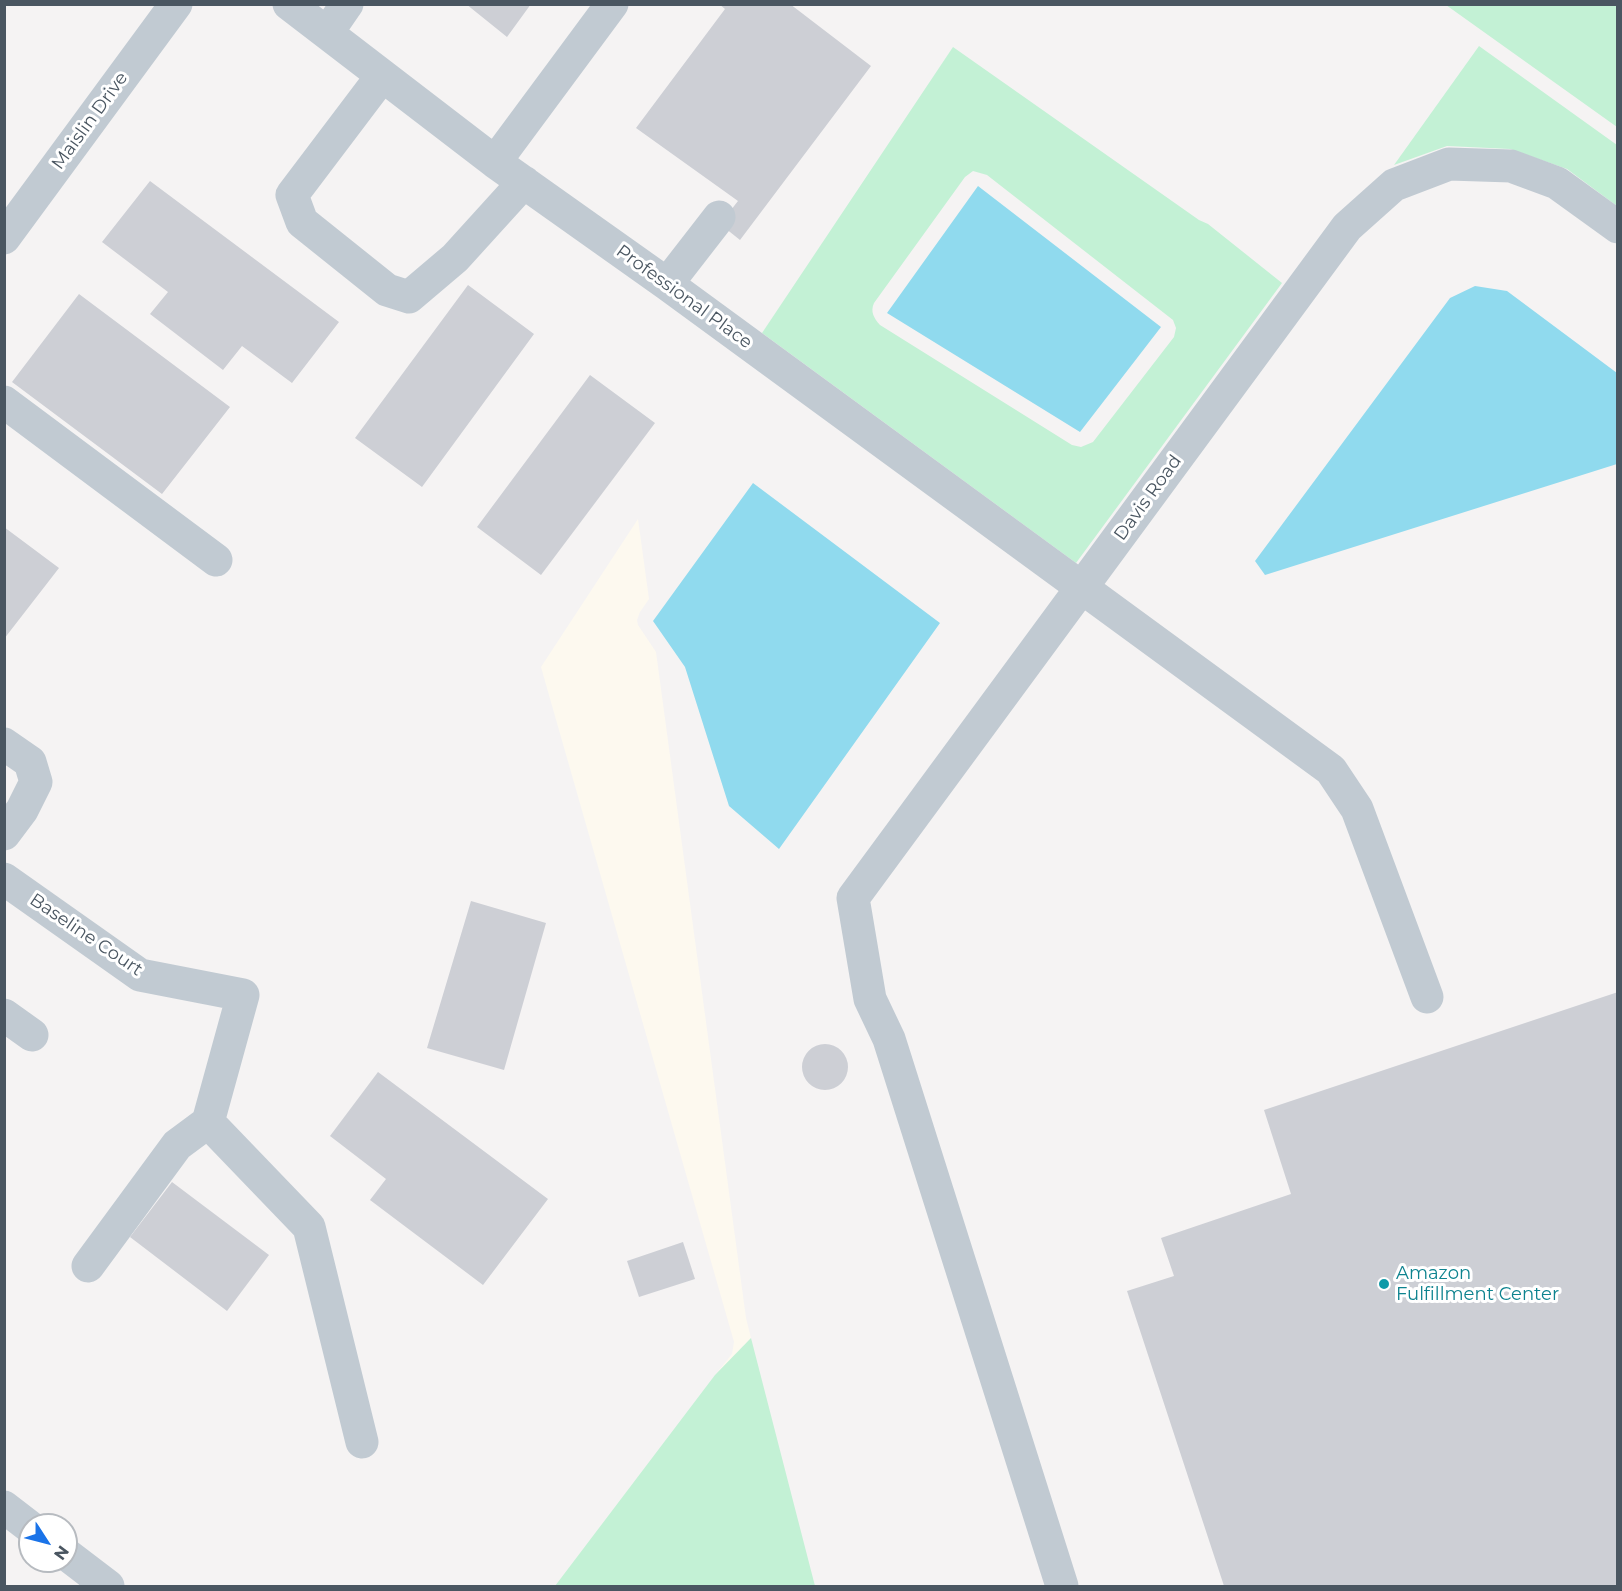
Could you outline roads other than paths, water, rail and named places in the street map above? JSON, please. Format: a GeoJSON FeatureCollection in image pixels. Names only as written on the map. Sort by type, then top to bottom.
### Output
{"type":"FeatureCollection","features":[{"type":"Feature","properties":{"kind":"street","name":"Maislin Drive"},"geometry":{"type":"LineString","coordinates":[[4,237],[176,4]]}},
{"type":"Feature","properties":{"kind":"street","name":"Professional Place"},"geometry":{"type":"LineString","coordinates":[[289,4],[495,162],[667,284],[1331,770],[1357,809],[1427,997]]}},
{"type":"Feature","properties":{"kind":"street"},"geometry":{"type":"LineString","coordinates":[[327,33],[347,4]]}},
{"type":"Feature","properties":{"kind":"street"},"geometry":{"type":"LineString","coordinates":[[495,162],[612,4]]}},
{"type":"Feature","properties":{"kind":"street"},"geometry":{"type":"LineString","coordinates":[[382,76],[292,195],[302,222],[387,290],[409,297],[454,258],[524,182]]}},
{"type":"Feature","properties":{"kind":"street","name":"Davis Road"},"geometry":{"type":"LineString","coordinates":[[1062,1587],[890,1039],[870,999],[853,898],[1347,227],[1394,185],[1449,164],[1511,166],[1557,183],[1617,227]]}},
{"type":"Feature","properties":{"kind":"street"},"geometry":{"type":"LineString","coordinates":[[667,284],[719,217]]}},
{"type":"Feature","properties":{"kind":"street"},"geometry":{"type":"LineString","coordinates":[[4,402],[216,560]]}},
{"type":"Feature","properties":{"kind":"street"},"geometry":{"type":"LineString","coordinates":[[4,744],[30,762],[36,782],[22,810],[4,834]]}},
{"type":"Feature","properties":{"kind":"street","name":"Baseline Court"},"geometry":{"type":"LineString","coordinates":[[4,879],[140,975],[243,995],[208,1122]]}},
{"type":"Feature","properties":{"kind":"street"},"geometry":{"type":"LineString","coordinates":[[4,1015],[32,1035]]}},
{"type":"Feature","properties":{"kind":"street"},"geometry":{"type":"LineString","coordinates":[[88,1266],[177,1145],[208,1122],[309,1227],[362,1442]]}},
{"type":"Feature","properties":{"kind":"street"},"geometry":{"type":"LineString","coordinates":[[4,1507],[18,1518]]}},
{"type":"Feature","properties":{"kind":"street"},"geometry":{"type":"LineString","coordinates":[[78,1563],[108,1587]]}},
{"type":"Feature","properties":{"kind":"water"},"geometry":{"type":"Polygon","coordinates":[[[978,186],[1161,327],[1080,432],[887,313],[978,186]]]}},
{"type":"Feature","properties":{"kind":"water"},"geometry":{"type":"Polygon","coordinates":[[[1475,286],[1507,291],[1617,373],[1617,464],[1265,575],[1255,561],[1450,298],[1475,286]]]}},
{"type":"Feature","properties":{"kind":"water"},"geometry":{"type":"Polygon","coordinates":[[[753,483],[940,623],[779,849],[729,806],[685,667],[653,621],[753,483]]]}},
{"type":"Feature","properties":{"kind":"place","name":"Amazon Fulfillment Center"},"geometry":{"type":"Point","coordinates":[1384,1284]}}]}
